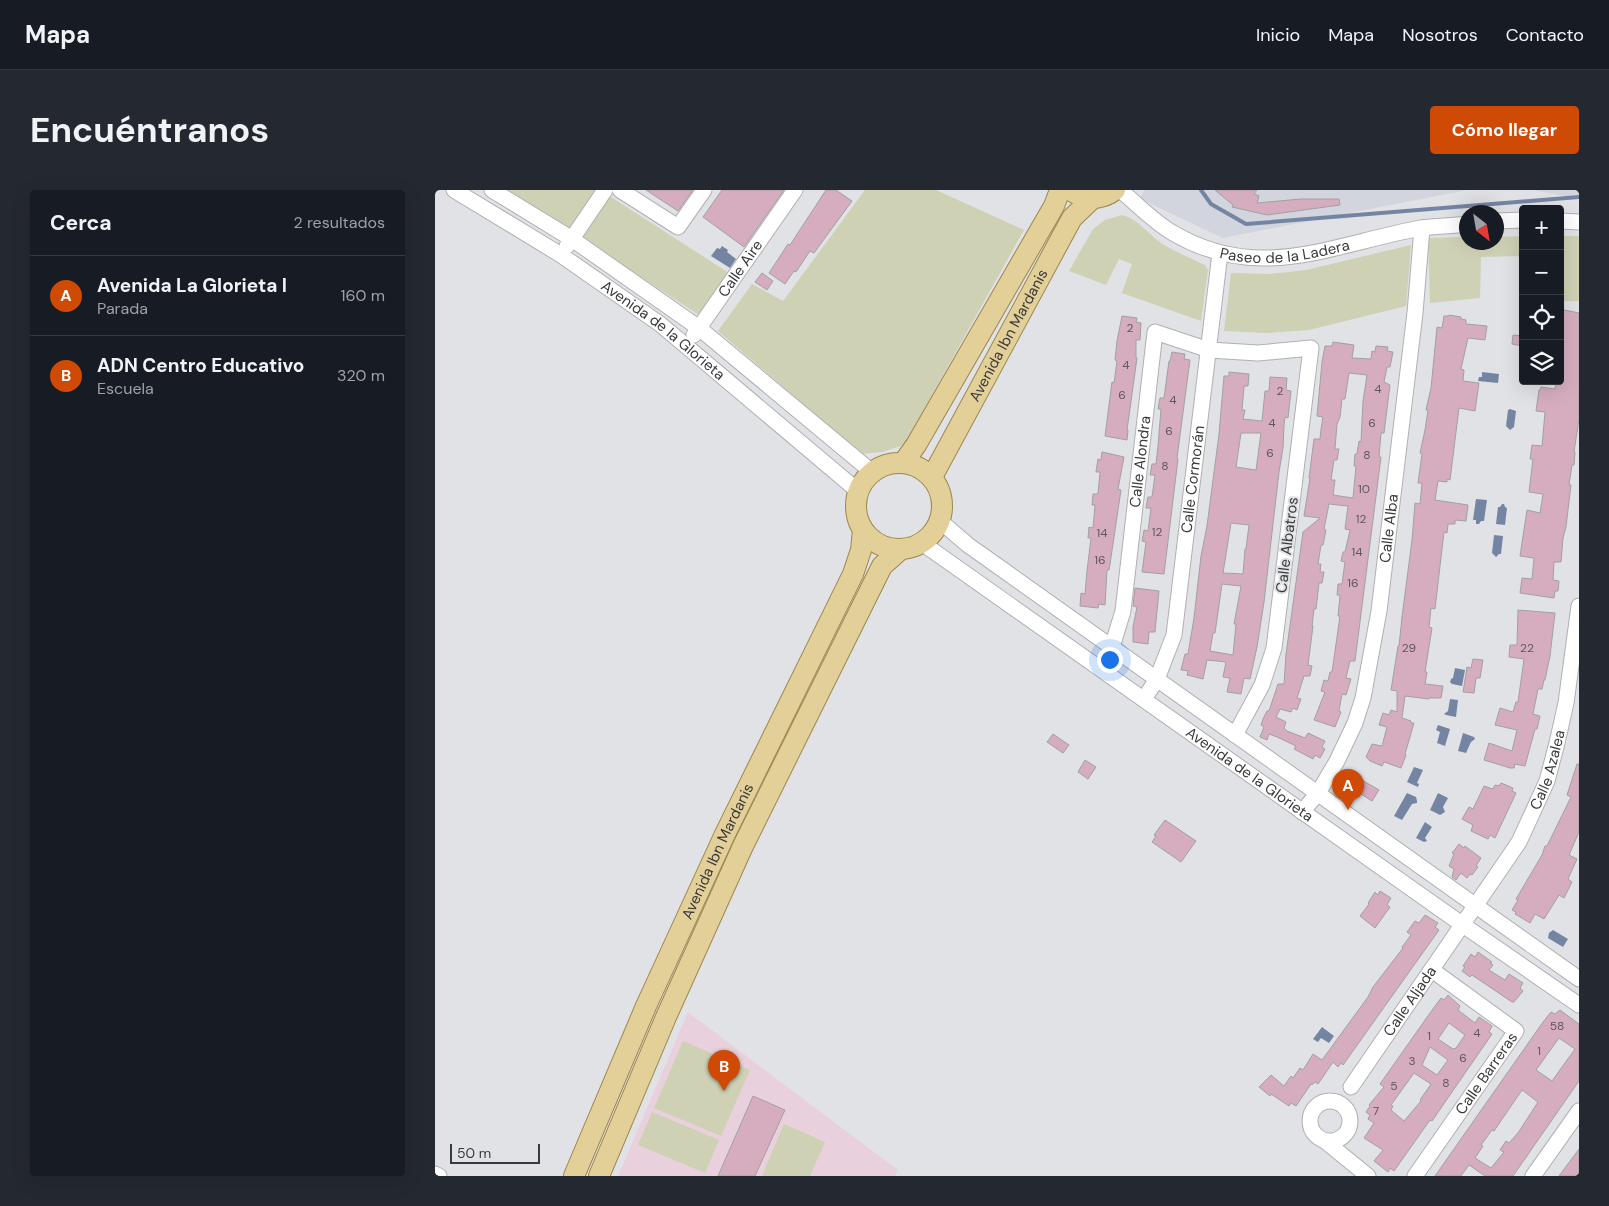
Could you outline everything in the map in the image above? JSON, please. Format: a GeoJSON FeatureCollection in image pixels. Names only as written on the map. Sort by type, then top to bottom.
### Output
{"type":"FeatureCollection","features":[{"type":"Feature","properties":{"kind":"main road","name":"Avenida Ibn Mardanis"},"geometry":{"type":"LineString","coordinates":[[903,462],[916,445],[979,337],[1054,206],[1060,190]]}},
{"type":"Feature","properties":{"kind":"main road"},"geometry":{"type":"LineString","coordinates":[[1070,190],[1092,199],[1101,198],[1115,190]]}},
{"type":"Feature","properties":{"kind":"main road","name":"Avenida Ibn Mardanis"},"geometry":{"type":"LineString","coordinates":[[932,477],[1072,218],[1092,199]]}},
{"type":"Feature","properties":{"kind":"main road"},"geometry":{"type":"LineString","coordinates":[[903,462],[924,470],[932,477],[939,487],[943,510],[933,534],[922,543],[900,550],[885,547],[873,541],[863,530],[857,518],[856,504],[859,490],[864,480],[872,472],[882,466],[903,462]]}},
{"type":"Feature","properties":{"kind":"main road","name":"Avenida Ibn Mardanis"},"geometry":{"type":"LineString","coordinates":[[574,1176],[646,1006],[717,852],[853,574],[861,550],[863,530]]}},
{"type":"Feature","properties":{"kind":"main road","name":"Avenida Ibn Mardanis"},"geometry":{"type":"LineString","coordinates":[[599,1176],[666,1017],[743,846],[882,566],[900,550]]}},
{"type":"Feature","properties":{"kind":"street","name":"Avenida de la Glorieta"},"geometry":{"type":"LineString","coordinates":[[454,190],[561,255],[660,324],[859,490]]}},
{"type":"Feature","properties":{"kind":"street","name":"Avenida de la Glorieta"},"geometry":{"type":"LineString","coordinates":[[492,190],[572,239],[699,328],[872,472]]}},
{"type":"Feature","properties":{"kind":"street"},"geometry":{"type":"LineString","coordinates":[[561,255],[605,190]]}},
{"type":"Feature","properties":{"kind":"street"},"geometry":{"type":"LineString","coordinates":[[620,190],[677,228],[704,190]]}},
{"type":"Feature","properties":{"kind":"street","name":"Calle Aire"},"geometry":{"type":"LineString","coordinates":[[686,346],[795,190]]}},
{"type":"Feature","properties":{"kind":"street","name":"Paseo de la Ladera"},"geometry":{"type":"LineString","coordinates":[[1120,190],[1173,233],[1220,253],[1244,258],[1290,257],[1337,249],[1422,228],[1459,225]]}},
{"type":"Feature","properties":{"kind":"street"},"geometry":{"type":"LineString","coordinates":[[1504,221],[1519,220]]}},
{"type":"Feature","properties":{"kind":"street"},"geometry":{"type":"LineString","coordinates":[[1564,221],[1579,222]]}},
{"type":"Feature","properties":{"kind":"street","name":"Calle Alba"},"geometry":{"type":"LineString","coordinates":[[1302,812],[1318,794],[1337,761],[1355,723],[1369,669],[1379,611],[1413,332],[1422,228]]}},
{"type":"Feature","properties":{"kind":"street","name":"Calle Cormorán"},"geometry":{"type":"LineString","coordinates":[[1144,699],[1157,680],[1174,636],[1220,253]]}},
{"type":"Feature","properties":{"kind":"street","name":"Calle Alondra"},"geometry":{"type":"LineString","coordinates":[[1112,647],[1123,611],[1155,332],[1209,350]]}},
{"type":"Feature","properties":{"kind":"street","name":"Calle Albatros"},"geometry":{"type":"LineString","coordinates":[[1209,350],[1258,353],[1311,348],[1275,648],[1262,685],[1235,735]]}},
{"type":"Feature","properties":{"kind":"street","name":"Avenida de la Glorieta"},"geometry":{"type":"LineString","coordinates":[[940,521],[968,545],[1318,794],[1579,1005]]}},
{"type":"Feature","properties":{"kind":"street","name":"Avenida de la Glorieta"},"geometry":{"type":"LineString","coordinates":[[922,543],[1302,812],[1469,916],[1579,979]]}},
{"type":"Feature","properties":{"kind":"street","name":"Calle Azalea"},"geometry":{"type":"LineString","coordinates":[[1469,916],[1519,842],[1547,781],[1566,703],[1579,606]]}},
{"type":"Feature","properties":{"kind":"street","name":"Calle Aljada"},"geometry":{"type":"LineString","coordinates":[[1351,1087],[1469,916]]}},
{"type":"Feature","properties":{"kind":"street","name":"Calle Barreras"},"geometry":{"type":"LineString","coordinates":[[1415,1176],[1516,1031],[1432,970]]}},
{"type":"Feature","properties":{"kind":"street"},"geometry":{"type":"LineString","coordinates":[[1351,1087],[1314,1108],[1310,1121],[1314,1134],[1368,1176]]}},
{"type":"Feature","properties":{"kind":"street"},"geometry":{"type":"LineString","coordinates":[[1325,1141],[1332,1141],[1344,1136],[1350,1125],[1348,1112],[1351,1087]]}},
{"type":"Feature","properties":{"kind":"street"},"geometry":{"type":"LineString","coordinates":[[1326,1101],[1339,1103],[1348,1112]]}},
{"type":"Feature","properties":{"kind":"street"},"geometry":{"type":"LineString","coordinates":[[1533,1176],[1579,1111]]}},
{"type":"Feature","properties":{"kind":"street"},"geometry":{"type":"LineString","coordinates":[[435,1174],[439,1176]]}},
{"type":"Feature","properties":{"kind":"shaded area"},"geometry":{"type":"Polygon","coordinates":[[[1144,190],[1467,190],[1223,238],[1140,199],[1144,190]]]}},
{"type":"Feature","properties":{"kind":"shaded area"},"geometry":{"type":"Polygon","coordinates":[[[1533,190],[1579,190],[1579,199],[1533,190]]]}},
{"type":"Feature","properties":{"kind":"shaded area"},"geometry":{"type":"Polygon","coordinates":[[[688,1012],[898,1170],[895,1176],[618,1176],[688,1012]]]}},
{"type":"Feature","properties":{"kind":"green space"},"geometry":{"type":"Polygon","coordinates":[[[508,190],[600,190],[729,273],[699,315],[508,190]]]}},
{"type":"Feature","properties":{"kind":"green space"},"geometry":{"type":"Polygon","coordinates":[[[865,190],[936,190],[1024,230],[904,445],[882,452],[861,454],[718,331],[752,284],[783,301],[865,190]]]}},
{"type":"Feature","properties":{"kind":"green space"},"geometry":{"type":"Polygon","coordinates":[[[1122,215],[1137,222],[1168,247],[1205,265],[1208,270],[1201,321],[1122,293],[1132,264],[1119,259],[1106,285],[1069,271],[1093,229],[1105,220],[1122,215]]]}},
{"type":"Feature","properties":{"kind":"green space"},"geometry":{"type":"Polygon","coordinates":[[[1519,236],[1519,256],[1481,257],[1480,298],[1430,303],[1428,238],[1459,237],[1459,250],[1504,250],[1504,237],[1519,236]]]}},
{"type":"Feature","properties":{"kind":"green space"},"geometry":{"type":"Polygon","coordinates":[[[1564,236],[1579,236],[1579,301],[1564,301],[1564,236]]]}},
{"type":"Feature","properties":{"kind":"green space"},"geometry":{"type":"Polygon","coordinates":[[[1411,245],[1406,306],[1309,330],[1267,333],[1224,331],[1231,273],[1269,274],[1306,270],[1411,245]]]}},
{"type":"Feature","properties":{"kind":"green space"},"geometry":{"type":"Polygon","coordinates":[[[683,1041],[750,1070],[721,1136],[654,1108],[683,1041]]]}},
{"type":"Feature","properties":{"kind":"green space"},"geometry":{"type":"Polygon","coordinates":[[[652,1112],[719,1140],[705,1173],[638,1145],[652,1112]]]}},
{"type":"Feature","properties":{"kind":"green space"},"geometry":{"type":"Polygon","coordinates":[[[784,1124],[825,1142],[810,1176],[762,1176],[784,1124]]]}},
{"type":"Feature","properties":{"kind":"water"},"geometry":{"type":"Polygon","coordinates":[[[722,246],[736,259],[730,268],[711,256],[717,248],[720,249],[722,246]]]}},
{"type":"Feature","properties":{"kind":"water"},"geometry":{"type":"Polygon","coordinates":[[[1482,372],[1499,374],[1498,383],[1478,381],[1479,377],[1482,377],[1482,372]]]}},
{"type":"Feature","properties":{"kind":"water"},"geometry":{"type":"Polygon","coordinates":[[[1508,410],[1516,411],[1514,427],[1510,430],[1506,426],[1508,410]]]}},
{"type":"Feature","properties":{"kind":"water"},"geometry":{"type":"Polygon","coordinates":[[[1476,499],[1487,500],[1484,521],[1481,521],[1479,524],[1476,524],[1476,520],[1473,520],[1476,499]]]}},
{"type":"Feature","properties":{"kind":"water"},"geometry":{"type":"Polygon","coordinates":[[[1502,504],[1507,508],[1505,525],[1496,524],[1498,507],[1502,504]]]}},
{"type":"Feature","properties":{"kind":"water"},"geometry":{"type":"Polygon","coordinates":[[[1494,535],[1503,536],[1501,554],[1496,557],[1492,553],[1494,535]]]}},
{"type":"Feature","properties":{"kind":"water"},"geometry":{"type":"Polygon","coordinates":[[[1455,668],[1465,670],[1462,686],[1450,682],[1455,668]]]}},
{"type":"Feature","properties":{"kind":"water"},"geometry":{"type":"Polygon","coordinates":[[[1450,699],[1458,700],[1456,717],[1444,714],[1448,711],[1450,699]]]}},
{"type":"Feature","properties":{"kind":"water"},"geometry":{"type":"Polygon","coordinates":[[[1438,725],[1450,729],[1445,746],[1437,743],[1440,732],[1436,730],[1438,725]]]}},
{"type":"Feature","properties":{"kind":"water"},"geometry":{"type":"Polygon","coordinates":[[[1463,733],[1475,739],[1471,742],[1466,753],[1458,751],[1463,733]]]}},
{"type":"Feature","properties":{"kind":"water"},"geometry":{"type":"Polygon","coordinates":[[[1414,767],[1423,770],[1417,783],[1419,784],[1418,787],[1407,782],[1414,767]]]}},
{"type":"Feature","properties":{"kind":"water"},"geometry":{"type":"Polygon","coordinates":[[[1407,793],[1416,797],[1417,803],[1412,804],[1402,820],[1394,816],[1407,793]]]}},
{"type":"Feature","properties":{"kind":"water"},"geometry":{"type":"Polygon","coordinates":[[[1438,793],[1448,798],[1443,807],[1445,812],[1440,815],[1430,810],[1438,793]]]}},
{"type":"Feature","properties":{"kind":"water"},"geometry":{"type":"Polygon","coordinates":[[[1425,822],[1432,827],[1425,838],[1427,841],[1424,842],[1416,838],[1425,822]]]}},
{"type":"Feature","properties":{"kind":"water"},"geometry":{"type":"Polygon","coordinates":[[[1553,930],[1568,939],[1563,947],[1548,938],[1549,933],[1553,930]]]}},
{"type":"Feature","properties":{"kind":"water"},"geometry":{"type":"Polygon","coordinates":[[[1322,1027],[1334,1036],[1329,1043],[1321,1038],[1318,1042],[1313,1039],[1322,1027]]]}},
{"type":"Feature","properties":{"kind":"building"},"geometry":{"type":"Polygon","coordinates":[[[646,190],[693,190],[678,211],[646,190]]]}},
{"type":"Feature","properties":{"kind":"building"},"geometry":{"type":"Polygon","coordinates":[[[722,190],[784,190],[744,247],[703,217],[722,190]]]}},
{"type":"Feature","properties":{"kind":"building"},"geometry":{"type":"Polygon","coordinates":[[[826,190],[836,190],[852,201],[814,253],[810,251],[796,272],[794,271],[785,284],[769,273],[826,190]]]}},
{"type":"Feature","properties":{"kind":"building"},"geometry":{"type":"Polygon","coordinates":[[[1215,190],[1257,190],[1254,194],[1259,196],[1257,203],[1301,199],[1339,199],[1340,205],[1267,215],[1232,207],[1233,205],[1215,190]]]}},
{"type":"Feature","properties":{"kind":"building"},"geometry":{"type":"Polygon","coordinates":[[[762,273],[773,281],[767,290],[755,282],[762,273]]]}},
{"type":"Feature","properties":{"kind":"building"},"geometry":{"type":"Polygon","coordinates":[[[1564,310],[1579,313],[1579,419],[1574,465],[1572,465],[1569,485],[1571,485],[1561,562],[1554,562],[1553,580],[1559,581],[1558,591],[1555,591],[1554,598],[1520,593],[1522,578],[1532,579],[1534,558],[1520,556],[1527,510],[1540,513],[1543,494],[1529,492],[1533,459],[1530,459],[1532,445],[1542,446],[1545,412],[1536,411],[1539,390],[1541,387],[1555,389],[1556,385],[1564,385],[1564,310]]]}},
{"type":"Feature","properties":{"kind":"building"},"geometry":{"type":"Polygon","coordinates":[[[1122,316],[1137,318],[1136,322],[1141,323],[1140,340],[1136,340],[1137,358],[1127,440],[1105,436],[1122,316]]]}},
{"type":"Feature","properties":{"kind":"building"},"geometry":{"type":"Polygon","coordinates":[[[1444,316],[1461,317],[1461,319],[1466,320],[1466,324],[1487,326],[1485,340],[1468,338],[1461,369],[1464,370],[1463,381],[1479,383],[1475,411],[1459,408],[1450,480],[1447,479],[1447,482],[1438,481],[1435,500],[1468,505],[1466,521],[1455,520],[1455,524],[1448,524],[1447,533],[1444,532],[1435,609],[1431,608],[1429,627],[1432,628],[1425,684],[1443,686],[1441,698],[1429,699],[1405,696],[1402,718],[1414,723],[1406,755],[1401,768],[1384,762],[1382,766],[1370,761],[1366,757],[1372,744],[1382,746],[1387,727],[1379,725],[1383,713],[1389,715],[1391,710],[1397,712],[1397,691],[1391,690],[1399,646],[1415,503],[1420,504],[1422,483],[1418,483],[1422,454],[1420,453],[1431,388],[1437,327],[1442,328],[1444,316]]]}},
{"type":"Feature","properties":{"kind":"building"},"geometry":{"type":"Polygon","coordinates":[[[1513,335],[1519,336],[1519,345],[1512,344],[1513,335]]]}},
{"type":"Feature","properties":{"kind":"building"},"geometry":{"type":"Polygon","coordinates":[[[1333,342],[1354,345],[1352,358],[1371,359],[1372,351],[1375,352],[1376,346],[1388,347],[1387,351],[1393,352],[1384,382],[1390,385],[1384,433],[1381,433],[1379,457],[1381,457],[1355,661],[1350,661],[1346,678],[1351,679],[1346,695],[1342,694],[1339,711],[1341,712],[1335,727],[1314,720],[1325,692],[1321,691],[1324,680],[1328,681],[1330,672],[1332,672],[1340,616],[1338,616],[1340,595],[1337,595],[1338,584],[1342,584],[1345,562],[1341,561],[1350,530],[1345,529],[1348,506],[1329,504],[1324,529],[1326,530],[1318,564],[1321,564],[1320,572],[1324,572],[1322,583],[1319,583],[1316,609],[1314,609],[1308,665],[1312,666],[1310,676],[1304,676],[1297,698],[1301,699],[1297,710],[1293,708],[1291,712],[1280,709],[1276,717],[1286,722],[1284,728],[1287,731],[1305,738],[1308,733],[1325,741],[1322,747],[1325,749],[1320,758],[1315,755],[1313,759],[1294,749],[1296,746],[1277,737],[1269,734],[1267,740],[1260,737],[1264,727],[1261,725],[1263,719],[1267,711],[1269,711],[1278,684],[1284,684],[1286,654],[1303,532],[1320,518],[1304,516],[1314,439],[1320,439],[1323,417],[1317,416],[1322,362],[1325,346],[1332,346],[1333,342]],[[1349,373],[1345,399],[1342,399],[1340,417],[1337,424],[1335,449],[1339,449],[1337,460],[1334,460],[1331,480],[1335,480],[1333,495],[1353,498],[1356,466],[1354,466],[1355,454],[1357,454],[1359,441],[1361,442],[1363,401],[1367,375],[1349,373]]]}},
{"type":"Feature","properties":{"kind":"building"},"geometry":{"type":"Polygon","coordinates":[[[1172,352],[1185,354],[1184,359],[1190,360],[1164,574],[1142,572],[1146,542],[1142,541],[1144,530],[1148,531],[1151,508],[1146,508],[1148,497],[1152,497],[1155,475],[1150,475],[1152,464],[1156,464],[1161,409],[1158,409],[1160,398],[1164,398],[1172,352]]]}},
{"type":"Feature","properties":{"kind":"building"},"geometry":{"type":"Polygon","coordinates":[[[1229,372],[1249,374],[1248,386],[1244,386],[1242,410],[1245,410],[1243,419],[1262,421],[1265,391],[1269,391],[1270,377],[1287,378],[1286,390],[1291,391],[1288,418],[1285,417],[1283,448],[1257,647],[1250,679],[1244,678],[1241,694],[1227,692],[1230,678],[1223,677],[1226,662],[1207,660],[1203,679],[1187,675],[1188,671],[1181,670],[1185,654],[1188,654],[1194,618],[1219,434],[1224,376],[1229,376],[1229,372]],[[1241,433],[1236,467],[1256,470],[1261,433],[1241,433]],[[1231,523],[1223,573],[1243,574],[1249,525],[1231,523]],[[1222,584],[1215,633],[1213,633],[1210,651],[1233,655],[1236,624],[1234,624],[1241,586],[1222,584]]]}},
{"type":"Feature","properties":{"kind":"building"},"geometry":{"type":"Polygon","coordinates":[[[1102,452],[1124,457],[1118,489],[1121,490],[1110,564],[1109,570],[1107,570],[1105,605],[1099,604],[1098,608],[1080,606],[1081,593],[1085,594],[1091,538],[1088,538],[1089,527],[1093,528],[1095,505],[1092,505],[1093,494],[1098,494],[1100,472],[1096,472],[1098,459],[1101,460],[1102,452]]]}},
{"type":"Feature","properties":{"kind":"building"},"geometry":{"type":"Polygon","coordinates":[[[1135,588],[1159,591],[1155,632],[1149,632],[1148,644],[1133,642],[1133,627],[1137,607],[1133,606],[1135,588]]]}},
{"type":"Feature","properties":{"kind":"building"},"geometry":{"type":"Polygon","coordinates":[[[1518,610],[1555,613],[1545,680],[1542,689],[1538,689],[1533,714],[1540,716],[1537,729],[1535,729],[1525,766],[1515,764],[1514,768],[1510,768],[1484,760],[1489,743],[1512,751],[1517,730],[1495,725],[1500,708],[1513,712],[1516,702],[1518,702],[1524,659],[1509,657],[1510,645],[1517,645],[1518,610]]]}},
{"type":"Feature","properties":{"kind":"building"},"geometry":{"type":"Polygon","coordinates":[[[1473,659],[1483,660],[1480,678],[1476,678],[1474,693],[1463,692],[1467,667],[1471,668],[1473,659]]]}},
{"type":"Feature","properties":{"kind":"building"},"geometry":{"type":"Polygon","coordinates":[[[1053,734],[1069,745],[1063,753],[1047,742],[1053,734]]]}},
{"type":"Feature","properties":{"kind":"building"},"geometry":{"type":"Polygon","coordinates":[[[1085,760],[1096,767],[1088,779],[1078,772],[1085,760]]]}},
{"type":"Feature","properties":{"kind":"building"},"geometry":{"type":"Polygon","coordinates":[[[1577,764],[1579,764],[1579,832],[1569,855],[1577,859],[1568,879],[1572,882],[1564,898],[1559,895],[1544,919],[1535,914],[1530,923],[1512,910],[1518,900],[1516,899],[1542,855],[1545,846],[1547,846],[1571,797],[1567,795],[1577,764]]]}},
{"type":"Feature","properties":{"kind":"building"},"geometry":{"type":"Polygon","coordinates":[[[1355,780],[1360,784],[1362,780],[1379,790],[1372,801],[1361,794],[1359,797],[1348,790],[1355,780]]]}},
{"type":"Feature","properties":{"kind":"building"},"geometry":{"type":"Polygon","coordinates":[[[1501,783],[1513,788],[1512,791],[1516,793],[1495,838],[1490,835],[1488,839],[1471,831],[1473,825],[1462,819],[1469,807],[1473,809],[1484,786],[1493,789],[1495,785],[1499,786],[1501,783]]]}},
{"type":"Feature","properties":{"kind":"building"},"geometry":{"type":"Polygon","coordinates":[[[1165,820],[1196,841],[1181,862],[1152,842],[1156,836],[1154,835],[1165,820]]]}},
{"type":"Feature","properties":{"kind":"building"},"geometry":{"type":"Polygon","coordinates":[[[1459,844],[1464,848],[1465,846],[1481,858],[1476,866],[1478,867],[1472,875],[1470,874],[1467,878],[1461,873],[1456,880],[1452,877],[1454,869],[1449,866],[1454,854],[1452,853],[1459,844]]]}},
{"type":"Feature","properties":{"kind":"building"},"geometry":{"type":"Polygon","coordinates":[[[1380,891],[1391,898],[1387,905],[1390,907],[1375,928],[1360,916],[1375,892],[1378,895],[1380,891]]]}},
{"type":"Feature","properties":{"kind":"building"},"geometry":{"type":"Polygon","coordinates":[[[1425,915],[1438,923],[1435,927],[1439,930],[1343,1065],[1341,1063],[1338,1067],[1333,1062],[1318,1084],[1315,1082],[1311,1084],[1296,1106],[1291,1103],[1289,1106],[1271,1094],[1270,1096],[1259,1087],[1271,1075],[1284,1086],[1300,1068],[1303,1070],[1313,1054],[1322,1060],[1403,948],[1411,935],[1407,932],[1415,921],[1419,923],[1425,915]]]}},
{"type":"Feature","properties":{"kind":"building"},"geometry":{"type":"Polygon","coordinates":[[[1478,952],[1492,962],[1490,963],[1493,965],[1489,970],[1505,980],[1509,974],[1523,983],[1520,988],[1523,991],[1514,1002],[1472,975],[1470,977],[1462,971],[1471,954],[1475,957],[1478,952]]]}},
{"type":"Feature","properties":{"kind":"building"},"geometry":{"type":"Polygon","coordinates":[[[1448,995],[1460,1006],[1458,1010],[1475,1023],[1479,1017],[1492,1026],[1489,1032],[1492,1034],[1432,1121],[1430,1120],[1394,1171],[1390,1168],[1388,1172],[1374,1161],[1383,1150],[1364,1138],[1374,1123],[1368,1119],[1370,1115],[1366,1112],[1369,1105],[1384,1087],[1380,1084],[1441,998],[1444,1000],[1448,995]],[[1449,1023],[1438,1039],[1453,1049],[1456,1048],[1465,1035],[1449,1023]],[[1430,1047],[1422,1065],[1437,1075],[1448,1060],[1430,1047]],[[1414,1073],[1391,1105],[1393,1106],[1391,1110],[1404,1121],[1421,1101],[1431,1084],[1414,1073]]]}},
{"type":"Feature","properties":{"kind":"building"},"geometry":{"type":"Polygon","coordinates":[[[1560,1010],[1579,1024],[1579,1081],[1513,1176],[1485,1176],[1469,1165],[1461,1176],[1435,1176],[1543,1022],[1551,1012],[1555,1014],[1560,1010]],[[1559,1038],[1536,1070],[1552,1081],[1575,1049],[1559,1038]],[[1522,1090],[1494,1131],[1492,1130],[1481,1145],[1483,1146],[1475,1158],[1491,1168],[1504,1152],[1500,1150],[1506,1141],[1509,1143],[1518,1133],[1538,1102],[1522,1090]]]}},
{"type":"Feature","properties":{"kind":"building"},"geometry":{"type":"Polygon","coordinates":[[[753,1096],[785,1110],[755,1176],[718,1176],[753,1096]]]}},
{"type":"Feature","properties":{"kind":"building"},"geometry":{"type":"Polygon","coordinates":[[[1579,1149],[1579,1176],[1559,1176],[1579,1149]]]}},
{"type":"Feature","properties":{"kind":"waterway"},"geometry":{"type":"LineString","coordinates":[[1201,190],[1211,204],[1246,224],[1579,197]]}},
{"type":"Feature","properties":{"kind":"place","name":"Avenida La Glorieta I"},"geometry":{"type":"Point","coordinates":[1348,810]}},
{"type":"Feature","properties":{"kind":"place","name":"ADN Centro Educativo"},"geometry":{"type":"Point","coordinates":[724,1091]}}]}
